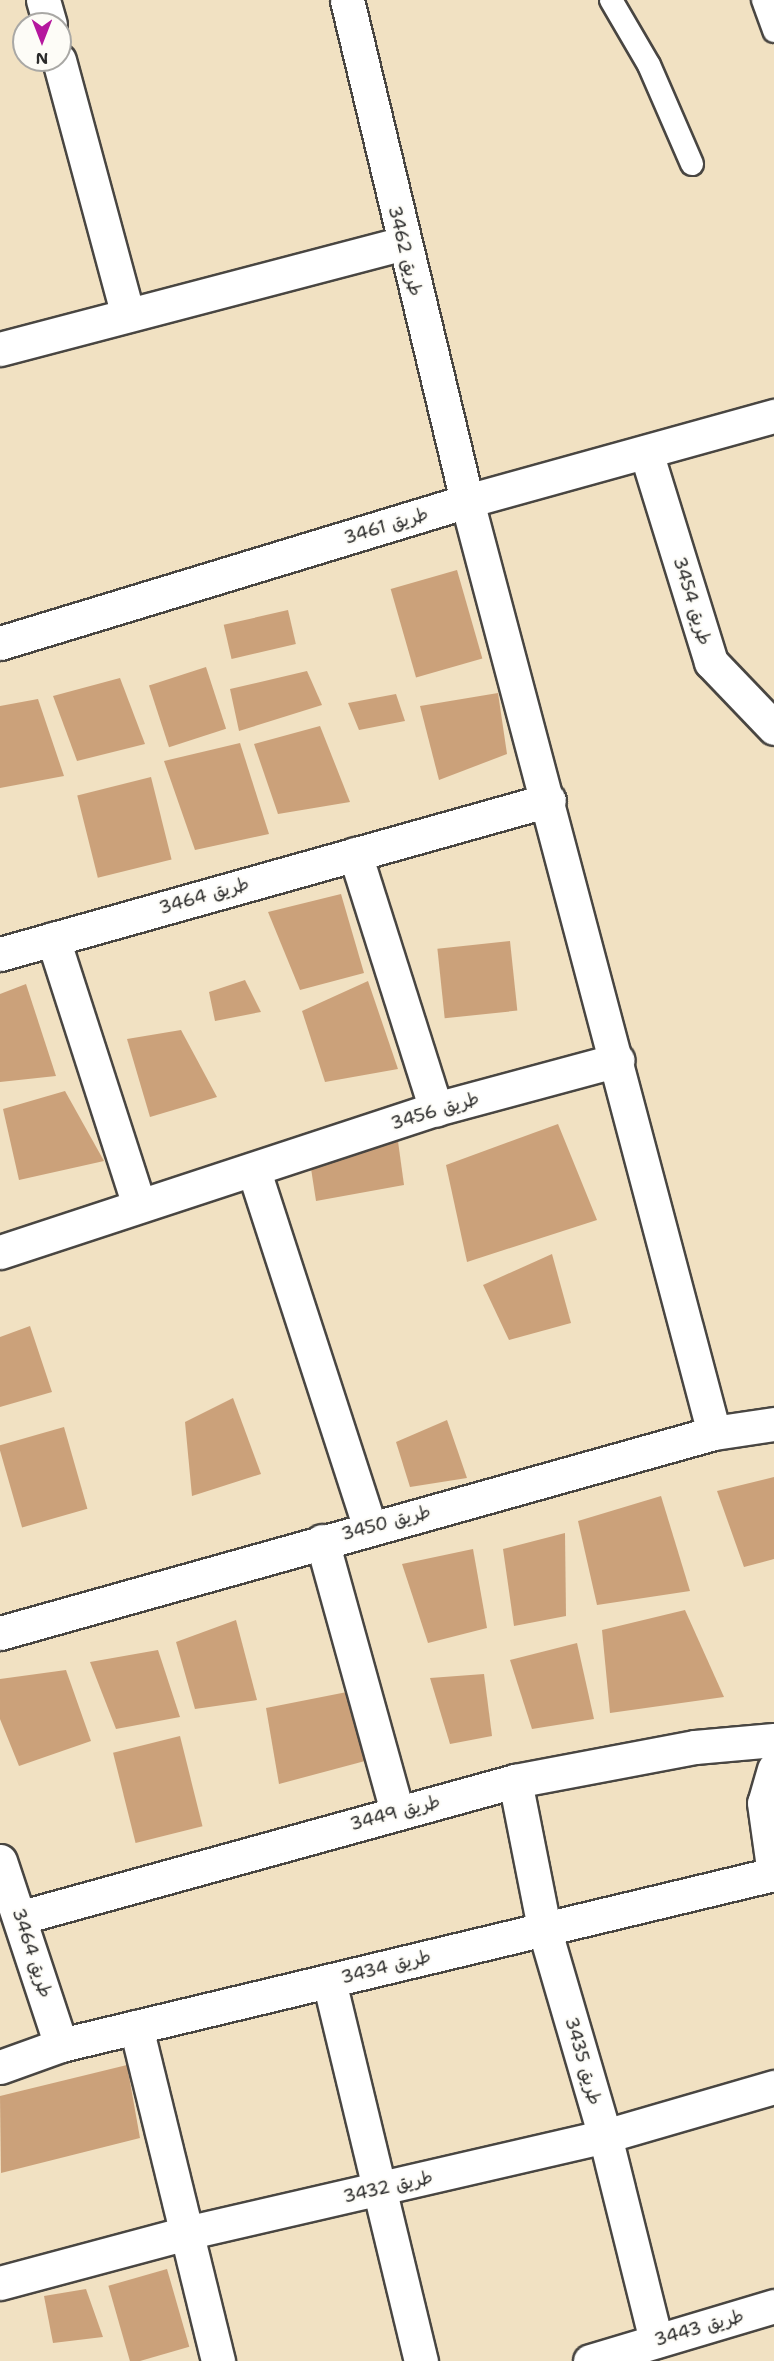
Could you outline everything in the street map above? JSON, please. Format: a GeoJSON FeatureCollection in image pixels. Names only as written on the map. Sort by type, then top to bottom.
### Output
{"type":"FeatureCollection","features":[{"type":"Feature","properties":{"kind":"street","name":"طريق 3462"},"geometry":{"type":"LineString","coordinates":[[347,0],[403,243],[467,501],[549,800],[714,1433]]}},
{"type":"Feature","properties":{"kind":"street"},"geometry":{"type":"LineString","coordinates":[[62,72],[128,315]]}},
{"type":"Feature","properties":{"kind":"street"},"geometry":{"type":"LineString","coordinates":[[0,349],[403,243]]}},
{"type":"Feature","properties":{"kind":"street","name":"طريق 3461"},"geometry":{"type":"LineString","coordinates":[[0,643],[467,501],[774,416]]}},
{"type":"Feature","properties":{"kind":"street","name":"طريق 3454"},"geometry":{"type":"LineString","coordinates":[[646,452],[711,662],[774,728]]}},
{"type":"Feature","properties":{"kind":"street","name":"طريق 3464"},"geometry":{"type":"LineString","coordinates":[[0,954],[549,800]]}},
{"type":"Feature","properties":{"kind":"street"},"geometry":{"type":"LineString","coordinates":[[355,854],[436,1109]]}},
{"type":"Feature","properties":{"kind":"street"},"geometry":{"type":"LineString","coordinates":[[53,939],[139,1205]]}},
{"type":"Feature","properties":{"kind":"street","name":"طريق 3456"},"geometry":{"type":"LineString","coordinates":[[0,1252],[139,1205],[254,1171],[436,1109],[617,1060]]}},
{"type":"Feature","properties":{"kind":"street"},"geometry":{"type":"LineString","coordinates":[[254,1171],[370,1527]]}},
{"type":"Feature","properties":{"kind":"street","name":"طريق 3450"},"geometry":{"type":"LineString","coordinates":[[0,1633],[370,1527],[714,1433],[774,1424]]}},
{"type":"Feature","properties":{"kind":"street"},"geometry":{"type":"LineString","coordinates":[[322,1541],[397,1812]]}},
{"type":"Feature","properties":{"kind":"street","name":"طريق 3449"},"geometry":{"type":"LineString","coordinates":[[22,1917],[515,1781],[695,1747],[774,1740]]}},
{"type":"Feature","properties":{"kind":"street"},"geometry":{"type":"LineString","coordinates":[[774,1769],[764,1803],[774,1874]]}},
{"type":"Feature","properties":{"kind":"street","name":"طريق 3435"},"geometry":{"type":"LineString","coordinates":[[515,1781],[544,1928],[605,2136],[648,2349]]}},
{"type":"Feature","properties":{"kind":"street","name":"طريق 3464"},"geometry":{"type":"LineString","coordinates":[[0,1861],[22,1917],[61,2045]]}},
{"type":"Feature","properties":{"kind":"street","name":"طريق 3434"},"geometry":{"type":"LineString","coordinates":[[0,2067],[61,2045],[774,1874]]}},
{"type":"Feature","properties":{"kind":"street"},"geometry":{"type":"LineString","coordinates":[[329,1981],[421,2361]]}},
{"type":"Feature","properties":{"kind":"street"},"geometry":{"type":"LineString","coordinates":[[136,2027],[190,2232],[218,2361]]}},
{"type":"Feature","properties":{"kind":"street","name":"طريق 3432"},"geometry":{"type":"LineString","coordinates":[[0,2283],[190,2232],[605,2136],[774,2087]]}},
{"type":"Feature","properties":{"kind":"street","name":"طريق 3443"},"geometry":{"type":"LineString","coordinates":[[590,2361],[648,2349],[774,2306]]}},
{"type":"Feature","properties":{"kind":"lane"},"geometry":{"type":"LineString","coordinates":[[611,0],[649,65],[692,164]]}},
{"type":"Feature","properties":{"kind":"lane"},"geometry":{"type":"LineString","coordinates":[[763,0],[774,31]]}},
{"type":"Feature","properties":{"kind":"building"},"geometry":{"type":"Polygon","coordinates":[[[457,570],[482,658],[416,677],[391,589],[457,570]]]}},
{"type":"Feature","properties":{"kind":"building"},"geometry":{"type":"Polygon","coordinates":[[[288,610],[296,644],[232,659],[224,625],[288,610]]]}},
{"type":"Feature","properties":{"kind":"building"},"geometry":{"type":"Polygon","coordinates":[[[206,667],[226,729],[169,747],[149,686],[206,667]]]}},
{"type":"Feature","properties":{"kind":"building"},"geometry":{"type":"Polygon","coordinates":[[[307,671],[322,705],[239,731],[230,689],[307,671]]]}},
{"type":"Feature","properties":{"kind":"building"},"geometry":{"type":"Polygon","coordinates":[[[120,678],[145,744],[77,761],[53,696],[120,678]]]}},
{"type":"Feature","properties":{"kind":"building"},"geometry":{"type":"Polygon","coordinates":[[[498,693],[507,754],[439,780],[420,706],[498,693]]]}},
{"type":"Feature","properties":{"kind":"building"},"geometry":{"type":"Polygon","coordinates":[[[396,694],[405,721],[359,730],[348,703],[396,694]]]}},
{"type":"Feature","properties":{"kind":"building"},"geometry":{"type":"Polygon","coordinates":[[[38,699],[64,776],[0,788],[0,706],[38,699]]]}},
{"type":"Feature","properties":{"kind":"building"},"geometry":{"type":"Polygon","coordinates":[[[320,726],[350,802],[278,814],[254,744],[320,726]]]}},
{"type":"Feature","properties":{"kind":"building"},"geometry":{"type":"Polygon","coordinates":[[[240,743],[269,834],[195,850],[164,761],[240,743]]]}},
{"type":"Feature","properties":{"kind":"building"},"geometry":{"type":"Polygon","coordinates":[[[151,777],[172,859],[98,878],[77,795],[151,777]]]}},
{"type":"Feature","properties":{"kind":"building"},"geometry":{"type":"Polygon","coordinates":[[[341,894],[364,973],[300,990],[268,912],[341,894]]]}},
{"type":"Feature","properties":{"kind":"building"},"geometry":{"type":"Polygon","coordinates":[[[510,941],[517,1011],[445,1018],[437,949],[510,941]]]}},
{"type":"Feature","properties":{"kind":"building"},"geometry":{"type":"Polygon","coordinates":[[[245,980],[261,1012],[215,1021],[209,992],[245,980]]]}},
{"type":"Feature","properties":{"kind":"building"},"geometry":{"type":"Polygon","coordinates":[[[368,981],[398,1069],[325,1082],[302,1011],[368,981]]]}},
{"type":"Feature","properties":{"kind":"building"},"geometry":{"type":"Polygon","coordinates":[[[26,984],[56,1076],[0,1082],[0,994],[26,984]]]}},
{"type":"Feature","properties":{"kind":"building"},"geometry":{"type":"Polygon","coordinates":[[[181,1030],[217,1097],[150,1117],[127,1039],[181,1030]]]}},
{"type":"Feature","properties":{"kind":"building"},"geometry":{"type":"Polygon","coordinates":[[[65,1091],[104,1161],[19,1180],[3,1109],[65,1091]]]}},
{"type":"Feature","properties":{"kind":"building"},"geometry":{"type":"Polygon","coordinates":[[[558,1124],[597,1220],[467,1262],[446,1165],[558,1124]]]}},
{"type":"Feature","properties":{"kind":"building"},"geometry":{"type":"Polygon","coordinates":[[[397,1134],[404,1185],[316,1201],[310,1162],[397,1134]]]}},
{"type":"Feature","properties":{"kind":"building"},"geometry":{"type":"Polygon","coordinates":[[[552,1254],[571,1323],[509,1340],[483,1285],[552,1254]]]}},
{"type":"Feature","properties":{"kind":"building"},"geometry":{"type":"Polygon","coordinates":[[[30,1326],[52,1392],[0,1407],[0,1337],[30,1326]]]}},
{"type":"Feature","properties":{"kind":"building"},"geometry":{"type":"Polygon","coordinates":[[[233,1398],[261,1474],[192,1496],[185,1422],[233,1398]]]}},
{"type":"Feature","properties":{"kind":"building"},"geometry":{"type":"Polygon","coordinates":[[[447,1420],[467,1478],[410,1487],[396,1442],[447,1420]]]}},
{"type":"Feature","properties":{"kind":"building"},"geometry":{"type":"Polygon","coordinates":[[[64,1427],[87,1509],[22,1527],[0,1445],[64,1427]]]}},
{"type":"Feature","properties":{"kind":"building"},"geometry":{"type":"Polygon","coordinates":[[[774,1477],[774,1559],[744,1567],[717,1491],[774,1477]]]}},
{"type":"Feature","properties":{"kind":"building"},"geometry":{"type":"Polygon","coordinates":[[[661,1496],[690,1591],[597,1605],[578,1521],[661,1496]]]}},
{"type":"Feature","properties":{"kind":"building"},"geometry":{"type":"Polygon","coordinates":[[[565,1533],[566,1616],[514,1626],[503,1549],[565,1533]]]}},
{"type":"Feature","properties":{"kind":"building"},"geometry":{"type":"Polygon","coordinates":[[[473,1549],[487,1628],[428,1643],[402,1564],[473,1549]]]}},
{"type":"Feature","properties":{"kind":"building"},"geometry":{"type":"Polygon","coordinates":[[[685,1610],[724,1697],[610,1713],[602,1630],[685,1610]]]}},
{"type":"Feature","properties":{"kind":"building"},"geometry":{"type":"Polygon","coordinates":[[[236,1620],[257,1700],[195,1709],[176,1642],[236,1620]]]}},
{"type":"Feature","properties":{"kind":"building"},"geometry":{"type":"Polygon","coordinates":[[[577,1643],[594,1719],[532,1729],[510,1660],[577,1643]]]}},
{"type":"Feature","properties":{"kind":"building"},"geometry":{"type":"Polygon","coordinates":[[[158,1650],[180,1717],[116,1729],[90,1662],[158,1650]]]}},
{"type":"Feature","properties":{"kind":"building"},"geometry":{"type":"Polygon","coordinates":[[[66,1670],[91,1741],[19,1766],[0,1719],[0,1679],[66,1670]]]}},
{"type":"Feature","properties":{"kind":"building"},"geometry":{"type":"Polygon","coordinates":[[[484,1674],[492,1736],[450,1744],[430,1678],[484,1674]]]}},
{"type":"Feature","properties":{"kind":"building"},"geometry":{"type":"Polygon","coordinates":[[[347,1692],[365,1761],[279,1784],[266,1708],[347,1692]]]}},
{"type":"Feature","properties":{"kind":"building"},"geometry":{"type":"Polygon","coordinates":[[[180,1736],[202,1826],[136,1843],[113,1753],[180,1736]]]}},
{"type":"Feature","properties":{"kind":"building"},"geometry":{"type":"Polygon","coordinates":[[[127,2065],[140,2138],[1,2173],[0,2096],[127,2065]]]}},
{"type":"Feature","properties":{"kind":"building"},"geometry":{"type":"Polygon","coordinates":[[[167,2269],[189,2347],[140,2361],[130,2361],[108,2286],[167,2269]]]}},
{"type":"Feature","properties":{"kind":"building"},"geometry":{"type":"Polygon","coordinates":[[[86,2289],[103,2337],[53,2343],[44,2296],[86,2289]]]}}]}
